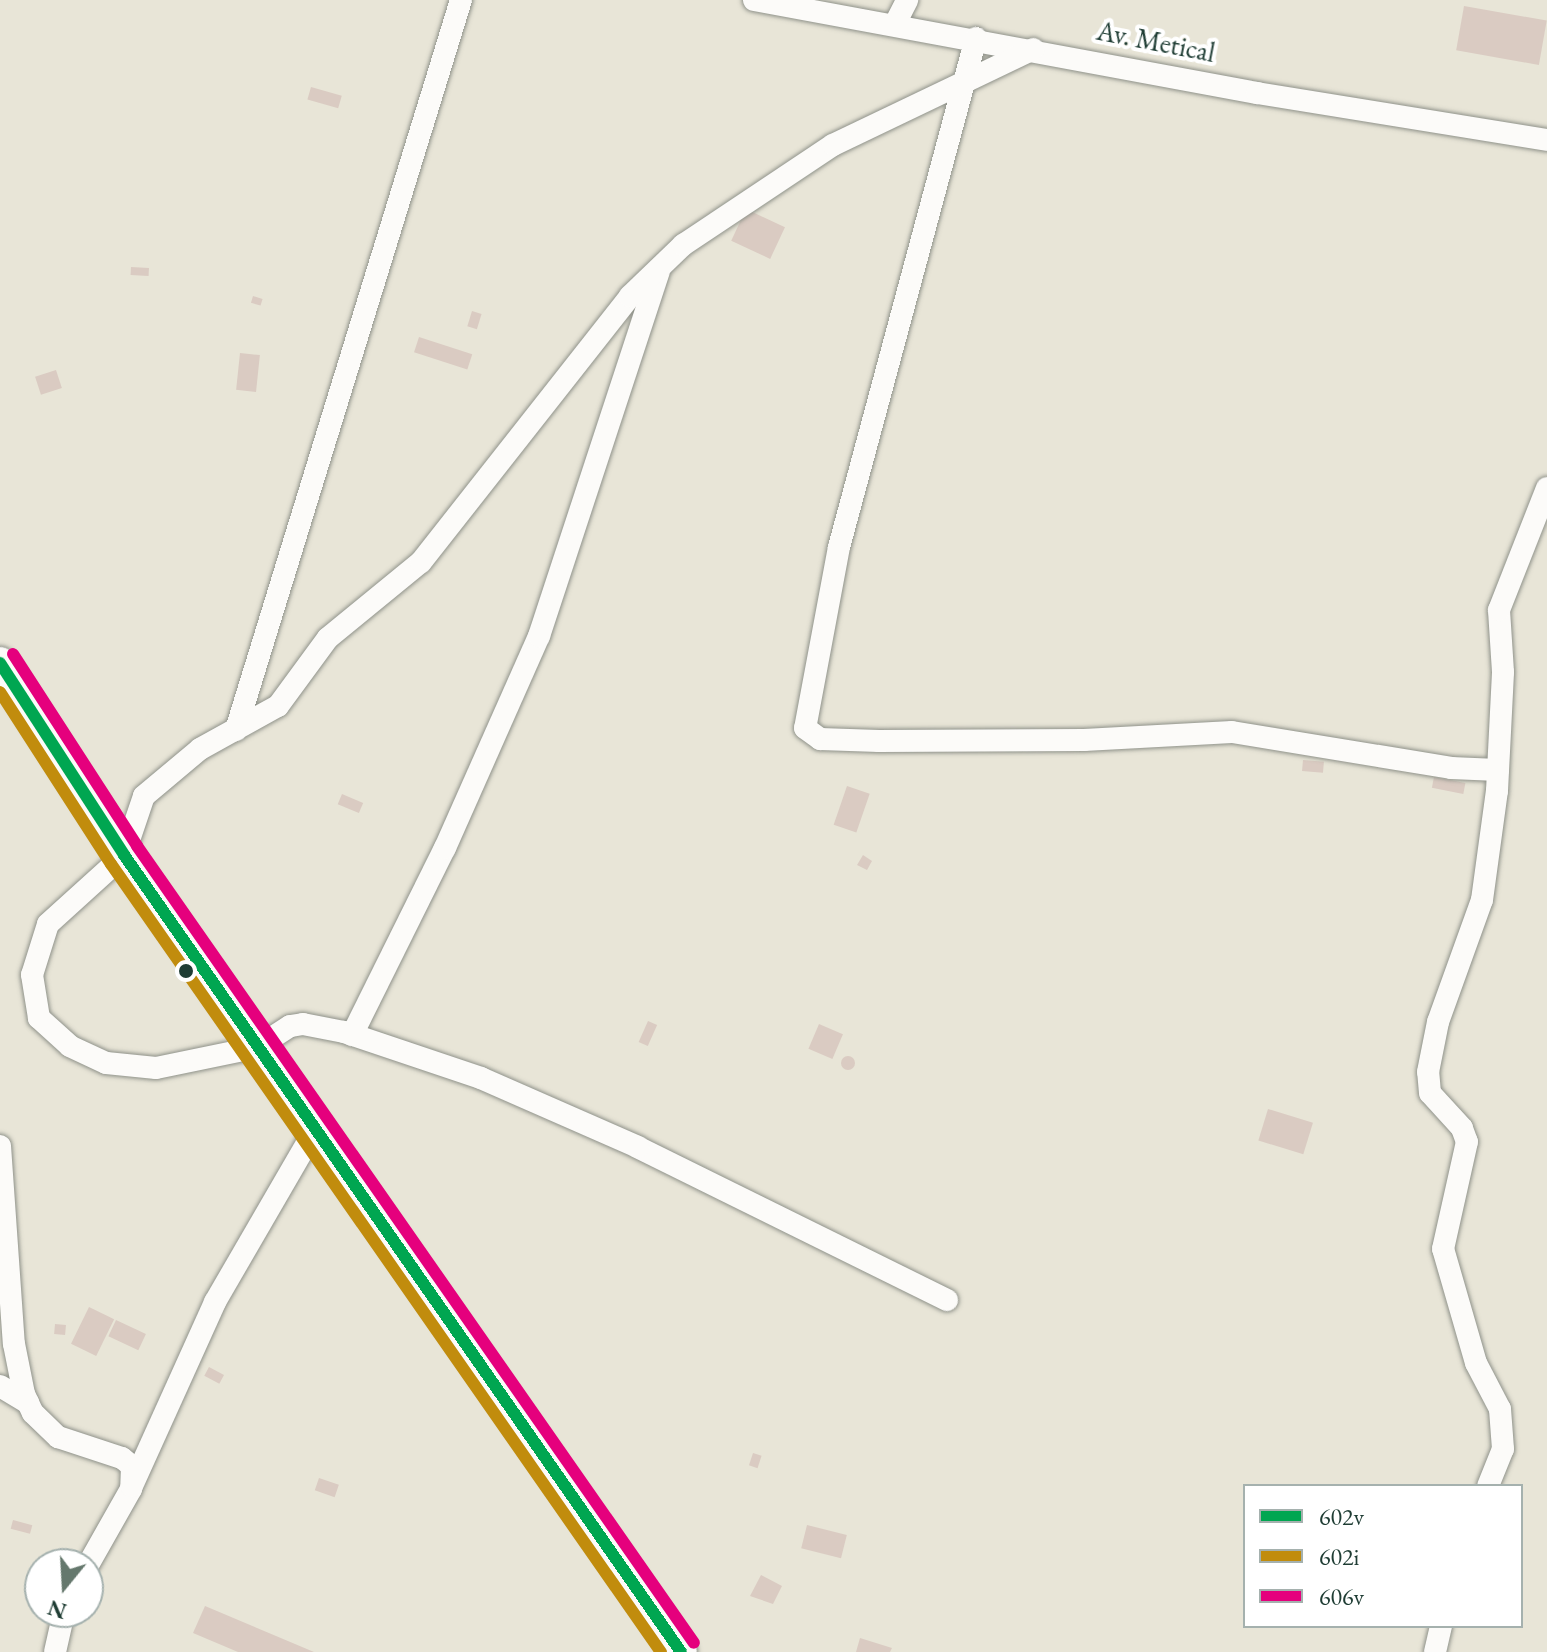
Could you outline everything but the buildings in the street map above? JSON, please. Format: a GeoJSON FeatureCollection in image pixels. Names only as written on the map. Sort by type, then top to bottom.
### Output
{"type":"FeatureCollection","features":[{"type":"Feature","properties":{"kind":"highway"},"geometry":{"type":"LineString","coordinates":[[0,663],[124,855],[681,1652]]}},
{"type":"Feature","properties":{"kind":"street"},"geometry":{"type":"LineString","coordinates":[[236,730],[461,0]]}},
{"type":"Feature","properties":{"kind":"street","name":"Av. Metical"},"geometry":{"type":"LineString","coordinates":[[754,0],[976,38],[1257,93],[1547,140]]}},
{"type":"Feature","properties":{"kind":"street"},"geometry":{"type":"LineString","coordinates":[[895,24],[907,0]]}},
{"type":"Feature","properties":{"kind":"street"},"geometry":{"type":"LineString","coordinates":[[976,38],[839,547],[805,728],[820,739],[894,741],[1084,740],[1232,732],[1451,768],[1498,770]]}},
{"type":"Feature","properties":{"kind":"street"},"geometry":{"type":"LineString","coordinates":[[947,1300],[638,1147],[481,1078],[352,1035],[303,1024],[290,1026],[258,1047],[156,1068],[106,1063],[70,1046],[39,1018],[32,975],[48,924],[124,855],[144,796],[200,749],[278,706],[335,630],[421,562],[492,466],[630,296],[661,267],[704,230],[781,184],[833,145],[1033,49]]}},
{"type":"Feature","properties":{"kind":"street"},"geometry":{"type":"LineString","coordinates":[[352,1035],[445,848],[539,636],[661,267]]}},
{"type":"Feature","properties":{"kind":"street"},"geometry":{"type":"LineString","coordinates":[[1489,1484],[1503,1449],[1500,1409],[1476,1363],[1443,1249],[1467,1142],[1462,1128],[1430,1093],[1428,1072],[1438,1022],[1479,915],[1498,770],[1503,672],[1499,610],[1547,488]]}},
{"type":"Feature","properties":{"kind":"street"},"geometry":{"type":"LineString","coordinates":[[98,1548],[131,1489],[215,1302],[316,1128]]}},
{"type":"Feature","properties":{"kind":"street"},"geometry":{"type":"LineString","coordinates":[[0,1146],[7,1339],[28,1403]]}},
{"type":"Feature","properties":{"kind":"street"},"geometry":{"type":"LineString","coordinates":[[0,1386],[28,1403],[58,1437],[122,1458],[132,1466],[131,1489]]}},
{"type":"Feature","properties":{"kind":"street"},"geometry":{"type":"LineString","coordinates":[[55,1652],[60,1628]]}},
{"type":"Feature","properties":{"kind":"street"},"geometry":{"type":"LineString","coordinates":[[1435,1652],[1441,1628]]}},
{"type":"Feature","properties":{"kind":"transit line","name":"606v"},"geometry":{"type":"LineString","coordinates":[[13,654],[137,846],[694,1643]]}},
{"type":"Feature","properties":{"kind":"transit line","name":"602v"},"geometry":{"type":"LineString","coordinates":[[0,663],[124,855],[681,1652]]}},
{"type":"Feature","properties":{"kind":"transit line","name":"602i"},"geometry":{"type":"LineString","coordinates":[[0,692],[111,864],[661,1652]]}}]}
